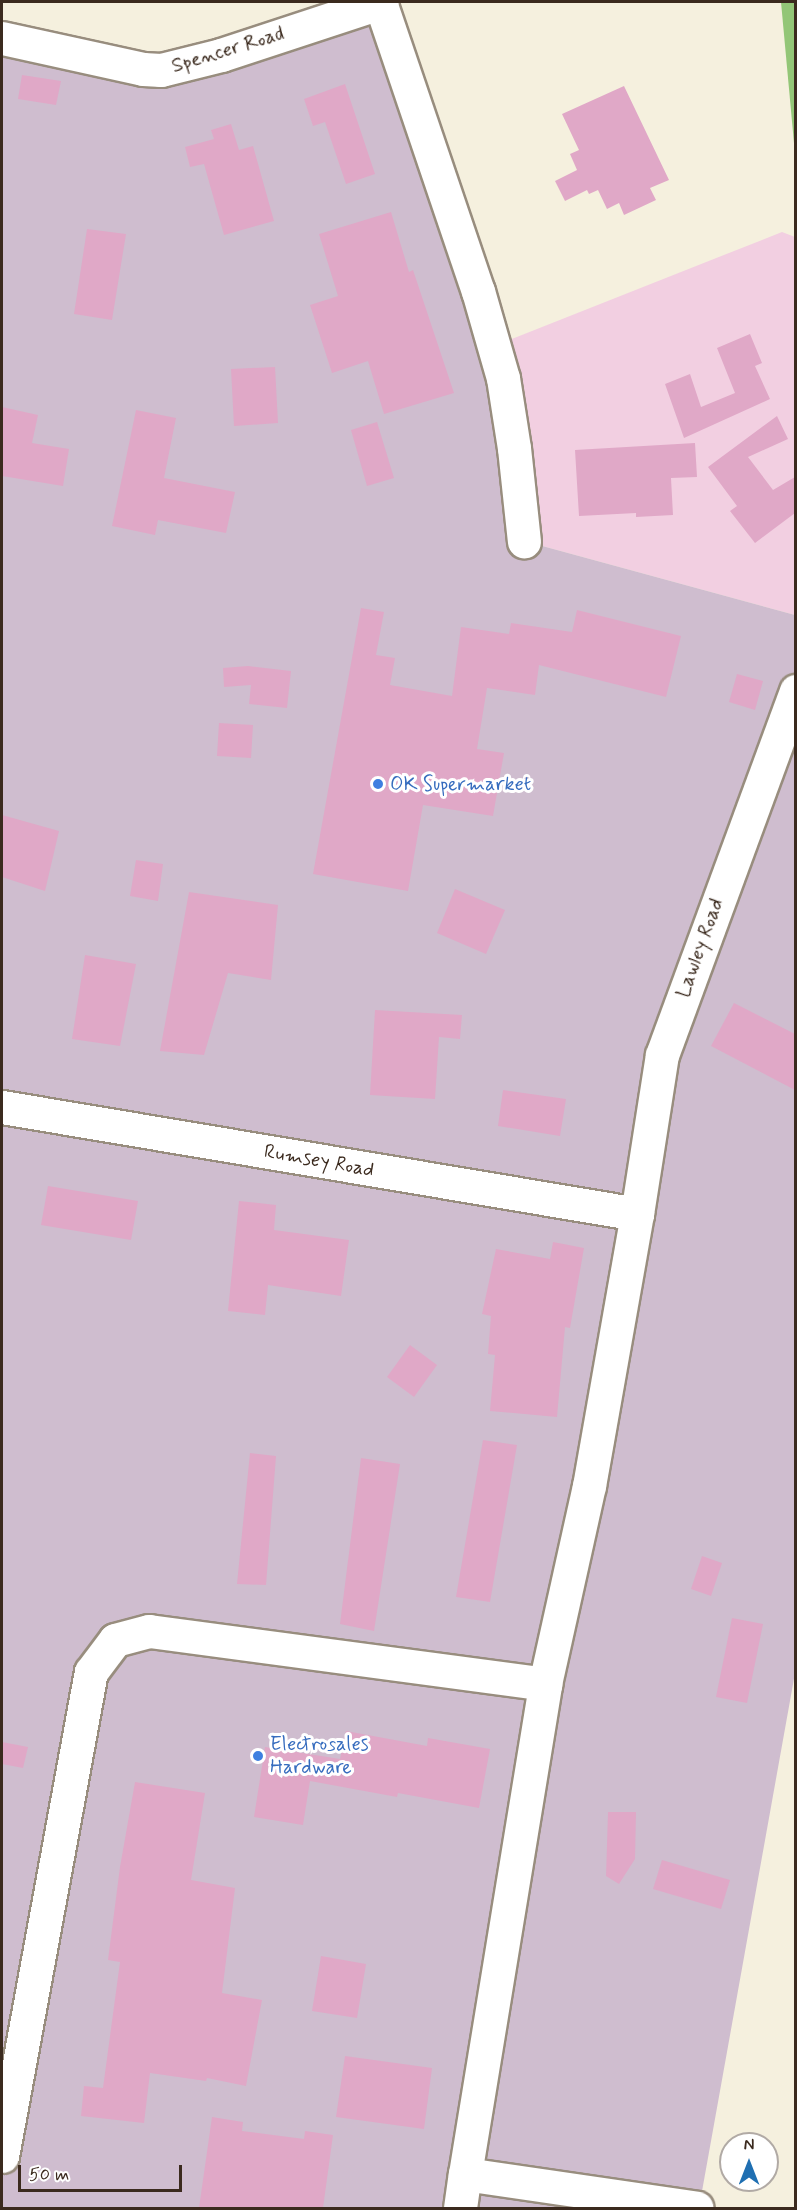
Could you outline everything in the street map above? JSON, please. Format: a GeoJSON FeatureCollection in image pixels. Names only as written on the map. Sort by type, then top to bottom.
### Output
{"type":"FeatureCollection","features":[{"type":"Feature","properties":{"kind":"street","name":"Spencer Road"},"geometry":{"type":"LineString","coordinates":[[2,38],[143,69],[161,70],[221,55],[381,2]]}},
{"type":"Feature","properties":{"kind":"street"},"geometry":{"type":"LineString","coordinates":[[381,2],[478,291],[503,378],[514,448],[524,541]]}},
{"type":"Feature","properties":{"kind":"street","name":"Lawley Road"},"geometry":{"type":"LineString","coordinates":[[460,2208],[545,1684],[590,1486],[662,1055],[795,691]]}},
{"type":"Feature","properties":{"kind":"street","name":"Rumsey Road"},"geometry":{"type":"LineString","coordinates":[[2,1107],[637,1214]]}},
{"type":"Feature","properties":{"kind":"street"},"geometry":{"type":"LineString","coordinates":[[2,2156],[91,1672],[115,1640],[149,1631],[545,1684]]}},
{"type":"Feature","properties":{"kind":"street"},"geometry":{"type":"LineString","coordinates":[[465,2174],[697,2208]]}},
{"type":"Feature","properties":{"kind":"shaded area"},"geometry":{"type":"Polygon","coordinates":[[[380,2],[478,291],[524,541],[795,615],[795,1673],[699,2208],[2,2208],[2,38],[143,69],[380,2]]]}},
{"type":"Feature","properties":{"kind":"shaded area"},"geometry":{"type":"Polygon","coordinates":[[[782,232],[795,237],[795,615],[524,541],[494,346],[782,232]]]}},
{"type":"Feature","properties":{"kind":"green space"},"geometry":{"type":"Polygon","coordinates":[[[781,2],[795,2],[795,154],[781,2]]]}},
{"type":"Feature","properties":{"kind":"building"},"geometry":{"type":"Polygon","coordinates":[[[22,75],[61,81],[56,105],[18,99],[22,75]]]}},
{"type":"Feature","properties":{"kind":"building"},"geometry":{"type":"Polygon","coordinates":[[[345,84],[375,174],[346,184],[325,122],[313,126],[304,99],[345,84]]]}},
{"type":"Feature","properties":{"kind":"building"},"geometry":{"type":"Polygon","coordinates":[[[624,86],[669,180],[650,188],[656,200],[624,215],[619,203],[607,209],[598,190],[589,194],[587,190],[565,201],[555,181],[577,170],[570,154],[579,150],[562,114],[624,86]]]}},
{"type":"Feature","properties":{"kind":"building"},"geometry":{"type":"Polygon","coordinates":[[[231,124],[239,150],[253,146],[274,221],[224,235],[204,164],[190,167],[185,147],[214,139],[211,130],[231,124]]]}},
{"type":"Feature","properties":{"kind":"building"},"geometry":{"type":"Polygon","coordinates":[[[391,212],[409,272],[413,270],[454,393],[384,414],[368,361],[332,373],[310,305],[338,296],[319,234],[391,212]]]}},
{"type":"Feature","properties":{"kind":"building"},"geometry":{"type":"Polygon","coordinates":[[[87,229],[126,234],[112,320],[74,314],[87,229]]]}},
{"type":"Feature","properties":{"kind":"building"},"geometry":{"type":"Polygon","coordinates":[[[750,334],[762,363],[755,366],[770,399],[684,438],[665,384],[690,374],[701,407],[735,393],[717,348],[750,334]]]}},
{"type":"Feature","properties":{"kind":"building"},"geometry":{"type":"Polygon","coordinates":[[[275,367],[278,423],[234,426],[231,369],[275,367]]]}},
{"type":"Feature","properties":{"kind":"building"},"geometry":{"type":"Polygon","coordinates":[[[2,407],[38,415],[32,443],[69,449],[63,486],[2,476],[2,407]]]}},
{"type":"Feature","properties":{"kind":"building"},"geometry":{"type":"Polygon","coordinates":[[[136,410],[176,418],[164,478],[235,492],[226,533],[158,520],[155,535],[112,526],[136,410]]]}},
{"type":"Feature","properties":{"kind":"building"},"geometry":{"type":"Polygon","coordinates":[[[777,416],[788,439],[748,457],[773,490],[795,477],[795,513],[755,543],[730,511],[737,506],[708,467],[777,416]]]}},
{"type":"Feature","properties":{"kind":"building"},"geometry":{"type":"Polygon","coordinates":[[[377,422],[394,478],[367,486],[351,430],[377,422]]]}},
{"type":"Feature","properties":{"kind":"building"},"geometry":{"type":"Polygon","coordinates":[[[695,443],[697,477],[671,478],[673,515],[636,517],[636,513],[579,516],[575,450],[695,443]]]}},
{"type":"Feature","properties":{"kind":"building"},"geometry":{"type":"Polygon","coordinates":[[[361,608],[384,612],[376,655],[395,658],[390,685],[452,696],[461,627],[509,634],[511,623],[572,632],[577,610],[681,636],[666,697],[539,665],[535,695],[487,688],[477,749],[504,753],[493,816],[423,805],[408,891],[313,874],[361,608]]]}},
{"type":"Feature","properties":{"kind":"building"},"geometry":{"type":"Polygon","coordinates":[[[248,666],[291,671],[287,708],[249,704],[251,685],[224,687],[223,668],[248,666]]]}},
{"type":"Feature","properties":{"kind":"building"},"geometry":{"type":"Polygon","coordinates":[[[737,674],[763,681],[755,710],[729,702],[737,674]]]}},
{"type":"Feature","properties":{"kind":"building"},"geometry":{"type":"Polygon","coordinates":[[[219,723],[253,725],[251,758],[217,756],[219,723]]]}},
{"type":"Feature","properties":{"kind":"building"},"geometry":{"type":"Polygon","coordinates":[[[2,815],[59,831],[45,891],[2,877],[2,815]]]}},
{"type":"Feature","properties":{"kind":"building"},"geometry":{"type":"Polygon","coordinates":[[[136,860],[163,864],[158,901],[130,896],[136,860]]]}},
{"type":"Feature","properties":{"kind":"building"},"geometry":{"type":"Polygon","coordinates":[[[455,889],[505,910],[486,954],[437,933],[455,889]]]}},
{"type":"Feature","properties":{"kind":"building"},"geometry":{"type":"Polygon","coordinates":[[[189,892],[278,905],[271,980],[228,973],[204,1055],[160,1051],[189,892]]]}},
{"type":"Feature","properties":{"kind":"building"},"geometry":{"type":"Polygon","coordinates":[[[85,955],[136,964],[120,1046],[72,1039],[85,955]]]}},
{"type":"Feature","properties":{"kind":"building"},"geometry":{"type":"Polygon","coordinates":[[[734,1003],[795,1034],[795,1090],[711,1046],[734,1003]]]}},
{"type":"Feature","properties":{"kind":"building"},"geometry":{"type":"Polygon","coordinates":[[[375,1010],[462,1015],[460,1039],[439,1037],[435,1099],[370,1095],[375,1010]]]}},
{"type":"Feature","properties":{"kind":"building"},"geometry":{"type":"Polygon","coordinates":[[[503,1090],[566,1099],[560,1136],[498,1126],[503,1090]]]}},
{"type":"Feature","properties":{"kind":"building"},"geometry":{"type":"Polygon","coordinates":[[[48,1186],[138,1201],[131,1240],[41,1225],[48,1186]]]}},
{"type":"Feature","properties":{"kind":"building"},"geometry":{"type":"Polygon","coordinates":[[[239,1201],[276,1205],[274,1230],[349,1240],[341,1296],[268,1285],[265,1315],[228,1311],[239,1201]]]}},
{"type":"Feature","properties":{"kind":"building"},"geometry":{"type":"Polygon","coordinates":[[[553,1242],[584,1248],[570,1328],[565,1327],[557,1417],[490,1411],[495,1355],[488,1354],[491,1316],[482,1314],[496,1249],[550,1259],[553,1242]]]}},
{"type":"Feature","properties":{"kind":"building"},"geometry":{"type":"Polygon","coordinates":[[[410,1345],[437,1365],[414,1397],[387,1377],[410,1345]]]}},
{"type":"Feature","properties":{"kind":"building"},"geometry":{"type":"Polygon","coordinates":[[[483,1440],[517,1445],[490,1602],[456,1597],[483,1440]]]}},
{"type":"Feature","properties":{"kind":"building"},"geometry":{"type":"Polygon","coordinates":[[[250,1453],[276,1456],[266,1585],[237,1584],[250,1453]]]}},
{"type":"Feature","properties":{"kind":"building"},"geometry":{"type":"Polygon","coordinates":[[[361,1458],[400,1464],[374,1631],[340,1624],[361,1458]]]}},
{"type":"Feature","properties":{"kind":"building"},"geometry":{"type":"Polygon","coordinates":[[[702,1556],[722,1563],[711,1596],[691,1589],[702,1556]]]}},
{"type":"Feature","properties":{"kind":"building"},"geometry":{"type":"Polygon","coordinates":[[[732,1618],[763,1624],[747,1703],[716,1697],[732,1618]]]}},
{"type":"Feature","properties":{"kind":"building"},"geometry":{"type":"Polygon","coordinates":[[[346,1731],[427,1746],[428,1738],[490,1749],[479,1808],[398,1793],[397,1797],[310,1781],[303,1825],[254,1817],[265,1747],[340,1759],[346,1731]]]}},
{"type":"Feature","properties":{"kind":"building"},"geometry":{"type":"Polygon","coordinates":[[[2,1742],[28,1747],[23,1768],[2,1764],[2,1742]]]}},
{"type":"Feature","properties":{"kind":"building"},"geometry":{"type":"Polygon","coordinates":[[[135,1782],[205,1793],[191,1880],[235,1888],[222,1993],[262,2000],[246,2086],[207,2078],[206,2081],[150,2073],[144,2123],[81,2116],[84,2086],[103,2088],[120,1962],[108,1960],[120,1867],[135,1782]]]}},
{"type":"Feature","properties":{"kind":"building"},"geometry":{"type":"Polygon","coordinates":[[[608,1812],[636,1812],[635,1859],[619,1884],[606,1876],[608,1812]]]}},
{"type":"Feature","properties":{"kind":"building"},"geometry":{"type":"Polygon","coordinates":[[[662,1860],[730,1880],[721,1909],[653,1889],[662,1860]]]}},
{"type":"Feature","properties":{"kind":"building"},"geometry":{"type":"Polygon","coordinates":[[[321,1956],[366,1964],[357,2018],[312,2011],[321,1956]]]}},
{"type":"Feature","properties":{"kind":"building"},"geometry":{"type":"Polygon","coordinates":[[[345,2056],[432,2068],[424,2129],[336,2117],[345,2056]]]}},
{"type":"Feature","properties":{"kind":"building"},"geometry":{"type":"Polygon","coordinates":[[[212,2117],[243,2122],[242,2131],[304,2139],[305,2131],[333,2135],[323,2208],[199,2208],[212,2117]]]}},
{"type":"Feature","properties":{"kind":"place","name":"OK Supermarket"},"geometry":{"type":"Point","coordinates":[378,784]}},
{"type":"Feature","properties":{"kind":"place","name":"Electrosales Hardware"},"geometry":{"type":"Point","coordinates":[258,1756]}}]}
